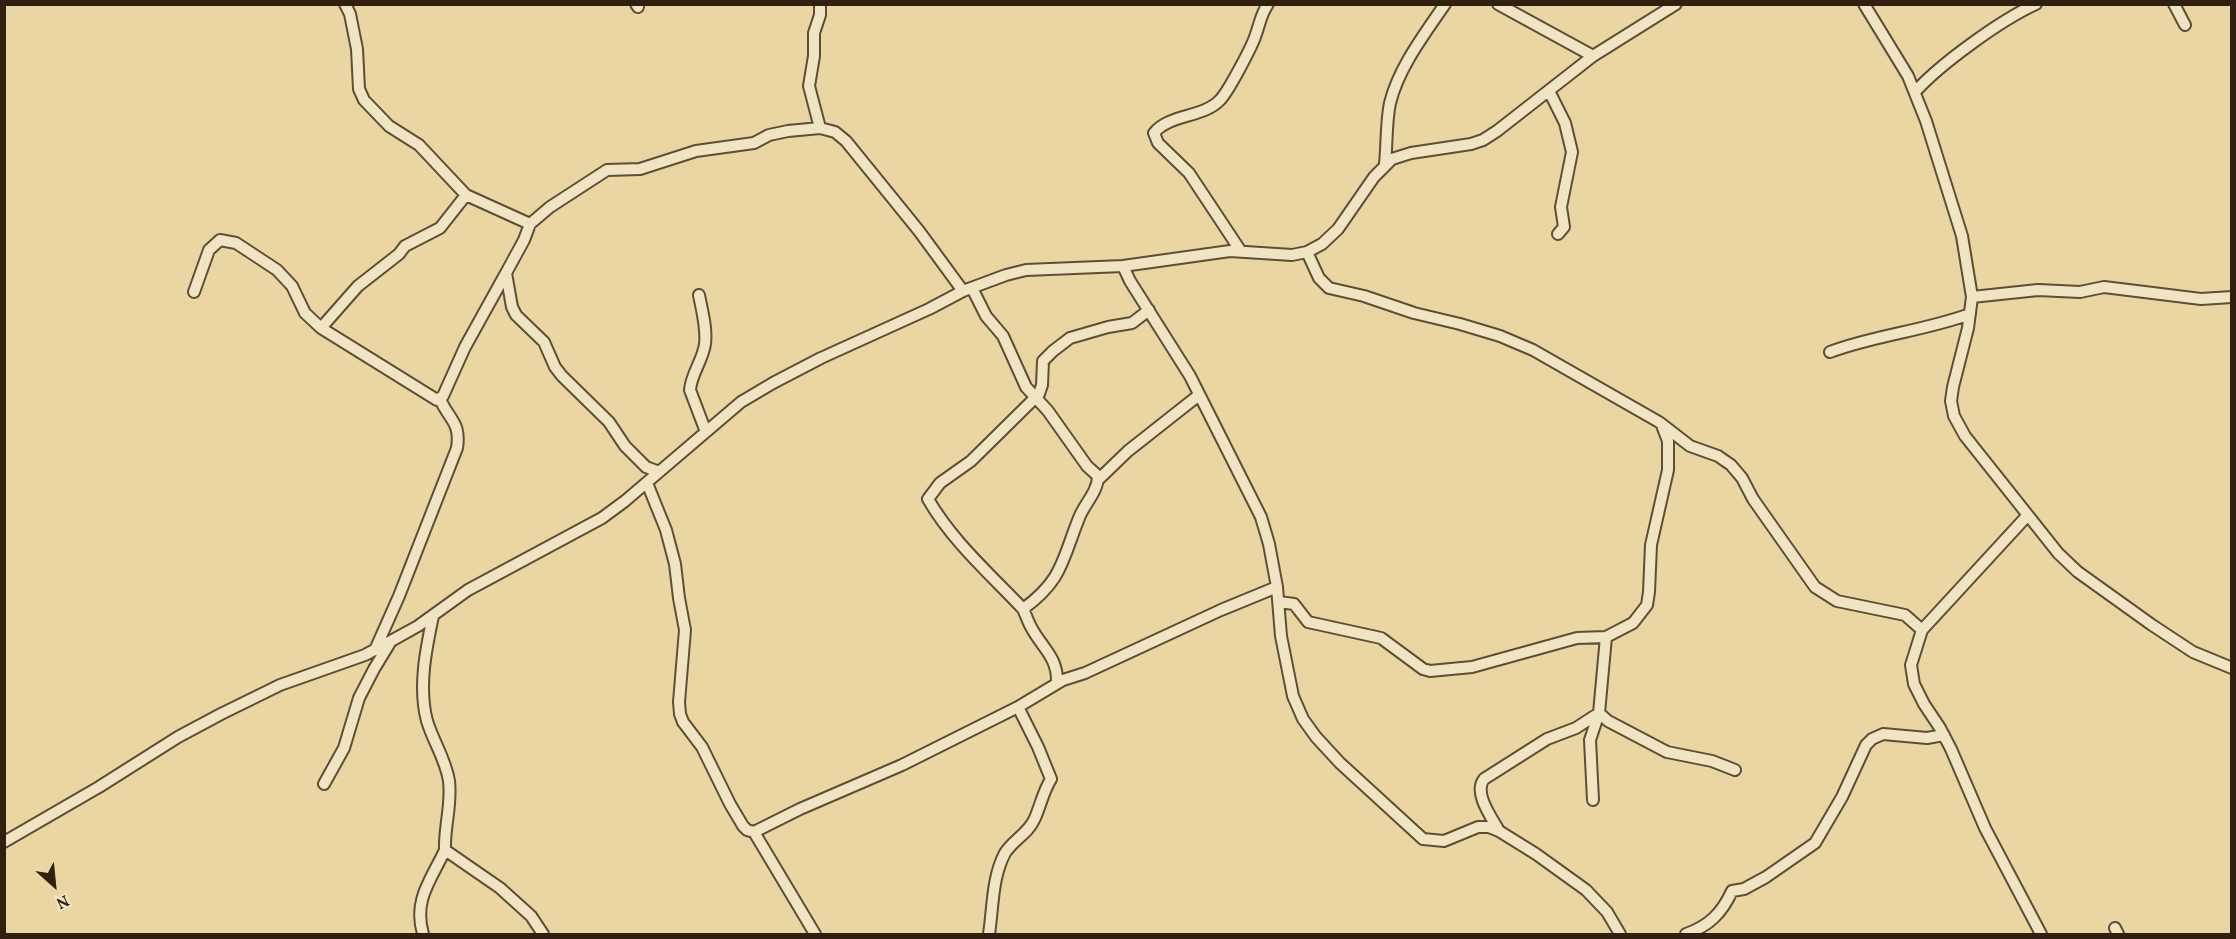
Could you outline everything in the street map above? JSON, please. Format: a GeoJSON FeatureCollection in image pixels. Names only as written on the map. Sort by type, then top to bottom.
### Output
{"type":"FeatureCollection","features":[{"type":"Feature","properties":{"kind":"street"},"geometry":{"type":"LineString","coordinates":[[345,4],[350,14],[357,49],[359,89],[364,100],[388,126],[418,145],[466,195],[530,224]]}},
{"type":"Feature","properties":{"kind":"street"},"geometry":{"type":"LineString","coordinates":[[820,4],[820,15],[814,33],[814,56],[809,86],[820,128]]}},
{"type":"Feature","properties":{"kind":"street"},"geometry":{"type":"LineString","coordinates":[[1240,250],[1189,173],[1158,143],[1154,134],[1161,126],[1202,111],[1219,102],[1256,36],[1261,17],[1268,4]]}},
{"type":"Feature","properties":{"kind":"street"},"geometry":{"type":"LineString","coordinates":[[1385,164],[1390,103],[1401,75],[1417,45],[1445,4]]}},
{"type":"Feature","properties":{"kind":"street"},"geometry":{"type":"LineString","coordinates":[[1498,4],[1593,56]]}},
{"type":"Feature","properties":{"kind":"street"},"geometry":{"type":"LineString","coordinates":[[4,842],[99,787],[178,737],[280,685],[375,650],[433,616],[468,590],[602,518],[647,483],[741,402],[772,383],[968,289],[1026,270],[1123,266],[1240,250],[1292,255],[1307,252],[1322,244],[1338,229],[1385,164],[1400,155],[1451,148],[1482,140],[1593,56],[1676,4]]}},
{"type":"Feature","properties":{"kind":"street"},"geometry":{"type":"LineString","coordinates":[[1864,4],[1908,76],[1915,92],[1962,236],[1972,297],[1951,401],[1954,416],[1965,436],[2027,516],[2058,553],[2078,572],[2193,652],[2232,668]]}},
{"type":"Feature","properties":{"kind":"street"},"geometry":{"type":"LineString","coordinates":[[1915,92],[1924,81],[1958,55],[2036,4]]}},
{"type":"Feature","properties":{"kind":"street"},"geometry":{"type":"LineString","coordinates":[[2174,4],[2185,25]]}},
{"type":"Feature","properties":{"kind":"street"},"geometry":{"type":"LineString","coordinates":[[1549,91],[1565,123],[1572,152],[1561,207],[1564,227],[1557,234]]}},
{"type":"Feature","properties":{"kind":"street"},"geometry":{"type":"LineString","coordinates":[[440,399],[470,338],[524,240],[530,224],[550,207],[608,170],[640,169],[696,152],[754,143],[778,132],[820,128],[835,132],[846,141],[968,289],[1003,336],[1022,379],[1034,397],[1048,411],[1099,479]]}},
{"type":"Feature","properties":{"kind":"street"},"geometry":{"type":"LineString","coordinates":[[321,328],[358,286],[399,254],[405,246],[440,228],[466,195]]}},
{"type":"Feature","properties":{"kind":"street"},"geometry":{"type":"LineString","coordinates":[[194,292],[209,250],[220,240],[236,243],[278,270],[292,286],[305,313],[321,328],[434,399],[440,399]]}},
{"type":"Feature","properties":{"kind":"street"},"geometry":{"type":"LineString","coordinates":[[1307,252],[1319,278],[1329,288],[1500,336],[1533,350],[1659,422],[1690,446],[1718,456],[1731,465],[1815,587],[1825,591],[1837,601],[1905,615],[1922,630]]}},
{"type":"Feature","properties":{"kind":"street"},"geometry":{"type":"LineString","coordinates":[[1123,266],[1200,395],[1261,517],[1269,543],[1277,587],[1281,636],[1293,696],[1303,718],[1316,737],[1340,763],[1423,839],[1444,841],[1478,827],[1489,827],[1499,831],[1586,890],[1607,912],[1620,934]]}},
{"type":"Feature","properties":{"kind":"street"},"geometry":{"type":"LineString","coordinates":[[506,273],[512,307],[516,315],[544,342],[555,368],[609,422],[625,446],[646,467],[659,472]]}},
{"type":"Feature","properties":{"kind":"street"},"geometry":{"type":"LineString","coordinates":[[1972,297],[2038,290],[2080,292],[2104,287],[2201,298],[2232,297]]}},
{"type":"Feature","properties":{"kind":"street"},"geometry":{"type":"LineString","coordinates":[[699,295],[704,320],[705,344],[690,390],[706,432]]}},
{"type":"Feature","properties":{"kind":"street"},"geometry":{"type":"LineString","coordinates":[[1057,683],[1058,671],[1055,662],[1032,628],[1023,609],[969,552],[928,500],[940,483],[971,461],[1039,394],[1042,385],[1043,361],[1053,351],[1070,338],[1132,323],[1149,310]]}},
{"type":"Feature","properties":{"kind":"street"},"geometry":{"type":"LineString","coordinates":[[1830,352],[1850,345],[1938,326],[1970,314]]}},
{"type":"Feature","properties":{"kind":"street"},"geometry":{"type":"LineString","coordinates":[[1023,609],[1047,589],[1060,572],[1078,518],[1089,502],[1099,479],[1128,452],[1200,395]]}},
{"type":"Feature","properties":{"kind":"street"},"geometry":{"type":"LineString","coordinates":[[375,650],[399,596],[457,448],[459,435],[457,427],[440,399]]}},
{"type":"Feature","properties":{"kind":"street"},"geometry":{"type":"LineString","coordinates":[[1279,602],[1294,604],[1308,622],[1381,638],[1423,669],[1430,671],[1472,667],[1577,638],[1606,637],[1633,623],[1647,605],[1651,545],[1668,470],[1667,435],[1659,422]]}},
{"type":"Feature","properties":{"kind":"street"},"geometry":{"type":"LineString","coordinates":[[647,483],[666,530],[675,564],[685,630],[680,714],[683,722],[707,755],[743,826],[754,832],[800,809],[902,765],[1018,707],[1057,683],[1085,673],[1221,610],[1277,587]]}},
{"type":"Feature","properties":{"kind":"street"},"geometry":{"type":"LineString","coordinates":[[2027,516],[1922,630],[1911,664],[1914,684],[1944,735],[1985,828],[2041,934]]}},
{"type":"Feature","properties":{"kind":"street"},"geometry":{"type":"LineString","coordinates":[[423,934],[419,910],[422,897],[446,850],[450,802],[448,778],[424,705],[425,652],[433,616]]}},
{"type":"Feature","properties":{"kind":"street"},"geometry":{"type":"LineString","coordinates":[[1593,800],[1590,740],[1599,713],[1606,637]]}},
{"type":"Feature","properties":{"kind":"street"},"geometry":{"type":"LineString","coordinates":[[324,784],[344,748],[359,698],[392,641]]}},
{"type":"Feature","properties":{"kind":"street"},"geometry":{"type":"LineString","coordinates":[[989,934],[996,879],[1006,851],[1028,829],[1050,779],[1046,764],[1018,707]]}},
{"type":"Feature","properties":{"kind":"street"},"geometry":{"type":"LineString","coordinates":[[1499,831],[1483,799],[1481,787],[1484,779],[1547,739],[1576,728],[1599,713]]}},
{"type":"Feature","properties":{"kind":"street"},"geometry":{"type":"LineString","coordinates":[[1599,713],[1608,722],[1667,752],[1712,761],[1735,770]]}},
{"type":"Feature","properties":{"kind":"street"},"geometry":{"type":"LineString","coordinates":[[1686,934],[1706,926],[1713,920],[1732,891],[1744,889],[1766,877],[1815,843],[1842,797],[1866,746],[1872,739],[1883,734],[1927,738],[1944,735]]}},
{"type":"Feature","properties":{"kind":"street"},"geometry":{"type":"LineString","coordinates":[[754,832],[814,934]]}},
{"type":"Feature","properties":{"kind":"street"},"geometry":{"type":"LineString","coordinates":[[446,850],[500,888],[531,916],[543,934]]}}]}
